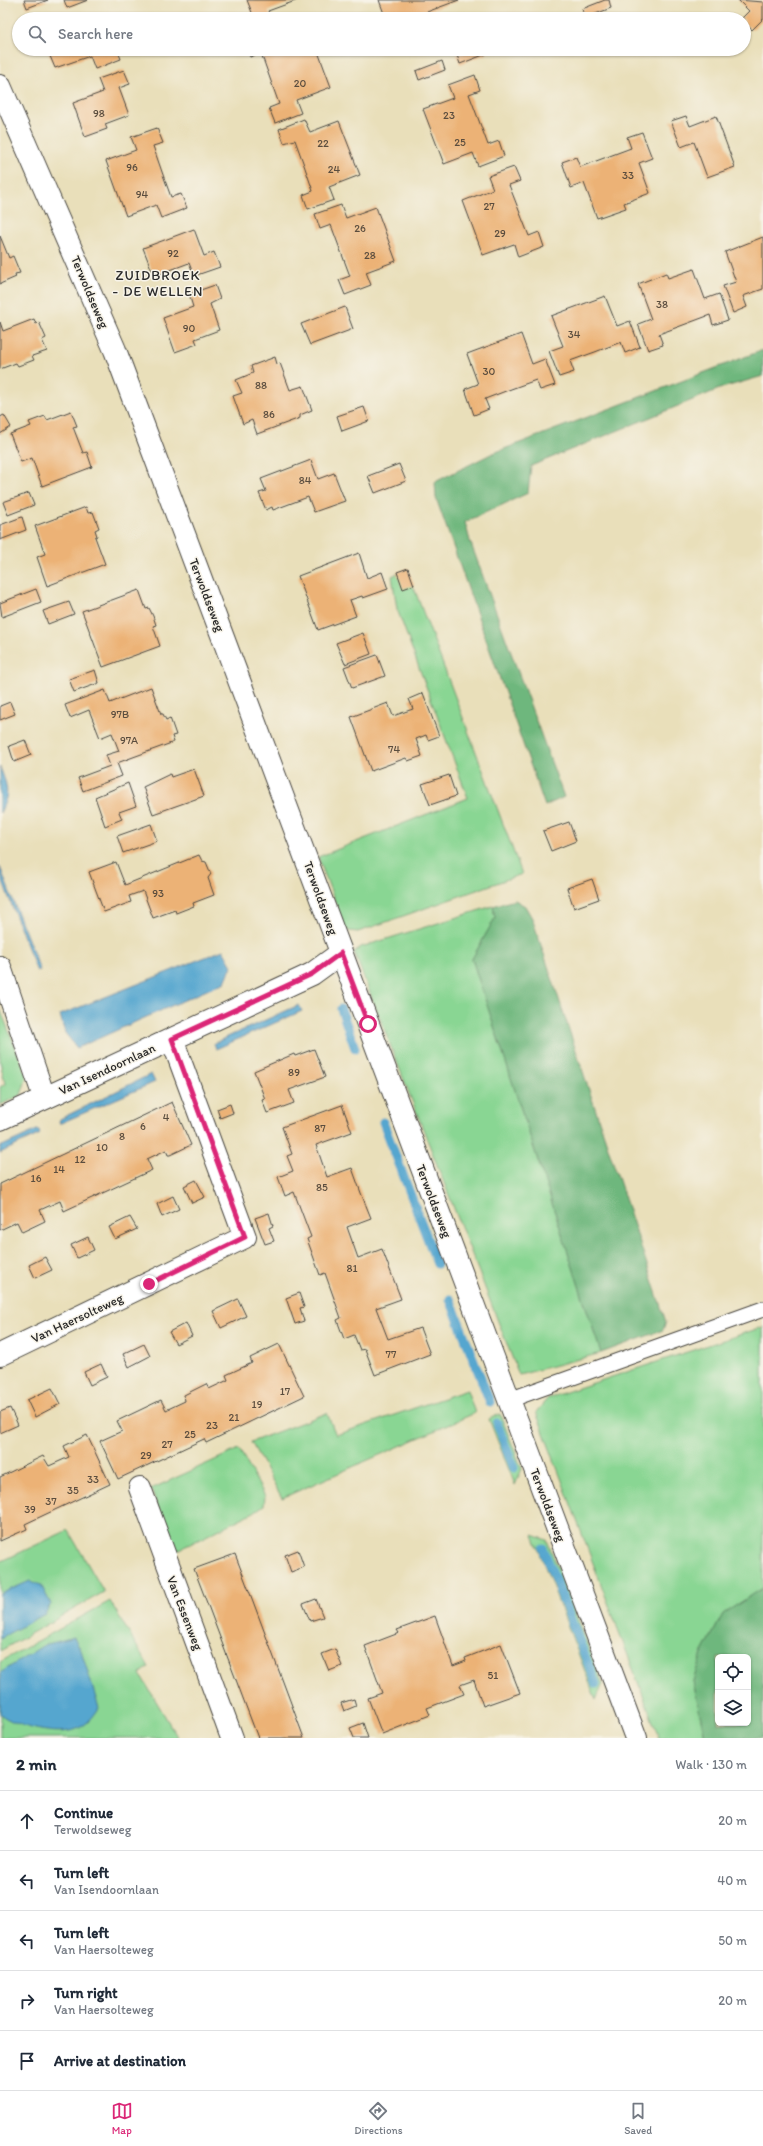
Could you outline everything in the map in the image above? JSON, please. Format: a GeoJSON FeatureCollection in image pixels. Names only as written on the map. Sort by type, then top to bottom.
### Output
{"type":"FeatureCollection","features":[{"type":"Feature","properties":{"kind":"street","name":"Terwoldseweg"},"geometry":{"type":"LineString","coordinates":[[0,86],[115,350],[636,1738]]}},
{"type":"Feature","properties":{"kind":"street","name":"Van Isendoornlaan"},"geometry":{"type":"LineString","coordinates":[[0,1119],[44,1097],[312,974],[341,953]]}},
{"type":"Feature","properties":{"kind":"street"},"geometry":{"type":"LineString","coordinates":[[0,967],[44,1097]]}},
{"type":"Feature","properties":{"kind":"street","name":"Van Haersolteweg"},"geometry":{"type":"LineString","coordinates":[[0,1355],[245,1237],[172,1039]]}},
{"type":"Feature","properties":{"kind":"street","name":"Van Essenweg"},"geometry":{"type":"LineString","coordinates":[[140,1488],[170,1576],[232,1738]]}},
{"type":"Feature","properties":{"kind":"lane"},"geometry":{"type":"LineString","coordinates":[[509,1400],[763,1309]]}},
{"type":"Feature","properties":{"kind":"green space"},"geometry":{"type":"Polygon","coordinates":[[[763,350],[763,376],[722,388],[531,466],[528,493],[465,522],[470,541],[564,797],[545,806],[436,498],[435,482],[491,454],[763,350]]]}},
{"type":"Feature","properties":{"kind":"green space"},"geometry":{"type":"Polygon","coordinates":[[[403,571],[414,588],[522,874],[358,932],[349,931],[345,928],[318,857],[468,798],[397,609],[392,576],[403,571]]]}},
{"type":"Feature","properties":{"kind":"green space"},"geometry":{"type":"Polygon","coordinates":[[[515,900],[525,906],[532,918],[666,1322],[663,1330],[601,1353],[472,959],[495,918],[493,906],[515,900]]]}},
{"type":"Feature","properties":{"kind":"green space"},"geometry":{"type":"Polygon","coordinates":[[[493,906],[495,918],[472,959],[601,1353],[519,1375],[354,952],[361,947],[493,906]]]}},
{"type":"Feature","properties":{"kind":"green space"},"geometry":{"type":"Polygon","coordinates":[[[0,1009],[27,1076],[21,1095],[0,1105],[0,1087],[5,1084],[0,1061],[0,1009]]]}},
{"type":"Feature","properties":{"kind":"green space"},"geometry":{"type":"Polygon","coordinates":[[[763,1327],[763,1588],[723,1614],[702,1654],[693,1681],[705,1738],[659,1738],[536,1412],[548,1398],[763,1327]]]}},
{"type":"Feature","properties":{"kind":"green space"},"geometry":{"type":"Polygon","coordinates":[[[467,1390],[475,1413],[282,1498],[251,1442],[327,1413],[336,1435],[467,1390]]]}},
{"type":"Feature","properties":{"kind":"green space"},"geometry":{"type":"Polygon","coordinates":[[[500,1414],[522,1469],[515,1485],[489,1419],[500,1414]]]}},
{"type":"Feature","properties":{"kind":"green space"},"geometry":{"type":"Polygon","coordinates":[[[239,1449],[265,1496],[264,1505],[254,1512],[174,1552],[151,1489],[239,1449]]]}},
{"type":"Feature","properties":{"kind":"green space"},"geometry":{"type":"Polygon","coordinates":[[[68,1530],[104,1592],[0,1651],[0,1562],[68,1530]]]}},
{"type":"Feature","properties":{"kind":"green space"},"geometry":{"type":"Polygon","coordinates":[[[533,1535],[547,1540],[603,1684],[596,1700],[533,1535]]]}},
{"type":"Feature","properties":{"kind":"green space"},"geometry":{"type":"Polygon","coordinates":[[[763,1588],[763,1738],[705,1738],[693,1681],[702,1654],[723,1614],[763,1588]]]}},
{"type":"Feature","properties":{"kind":"green space"},"geometry":{"type":"Polygon","coordinates":[[[110,1601],[149,1667],[140,1674],[178,1738],[0,1738],[0,1662],[110,1601]]]}},
{"type":"Feature","properties":{"kind":"water"},"geometry":{"type":"Polygon","coordinates":[[[0,767],[5,780],[7,795],[0,813],[0,767]]]}},
{"type":"Feature","properties":{"kind":"water"},"geometry":{"type":"Polygon","coordinates":[[[0,867],[40,970],[37,972],[0,874],[0,867]]]}},
{"type":"Feature","properties":{"kind":"water"},"geometry":{"type":"Polygon","coordinates":[[[223,950],[232,966],[225,982],[77,1048],[65,1033],[60,1015],[223,950]]]}},
{"type":"Feature","properties":{"kind":"water"},"geometry":{"type":"Polygon","coordinates":[[[299,1005],[302,1011],[216,1049],[214,1043],[299,1005]]]}},
{"type":"Feature","properties":{"kind":"water"},"geometry":{"type":"Polygon","coordinates":[[[151,1074],[155,1082],[59,1123],[60,1119],[151,1074]]]}},
{"type":"Feature","properties":{"kind":"water"},"geometry":{"type":"Polygon","coordinates":[[[39,1130],[40,1134],[0,1153],[0,1147],[39,1130]]]}},
{"type":"Feature","properties":{"kind":"water"},"geometry":{"type":"Polygon","coordinates":[[[30,1581],[41,1585],[51,1604],[45,1614],[0,1638],[0,1594],[30,1581]]]}},
{"type":"Feature","properties":{"kind":"water"},"geometry":{"type":"Polygon","coordinates":[[[74,1637],[81,1650],[99,1708],[90,1720],[77,1729],[59,1732],[26,1727],[7,1719],[0,1714],[0,1673],[44,1645],[74,1637]]]}},
{"type":"Feature","properties":{"kind":"building"},"geometry":{"type":"Polygon","coordinates":[[[24,0],[48,0],[27,8],[24,0]]]}},
{"type":"Feature","properties":{"kind":"building"},"geometry":{"type":"Polygon","coordinates":[[[64,0],[88,0],[67,8],[64,0]]]}},
{"type":"Feature","properties":{"kind":"building"},"geometry":{"type":"Polygon","coordinates":[[[247,0],[298,0],[268,12],[252,12],[247,0]]]}},
{"type":"Feature","properties":{"kind":"building"},"geometry":{"type":"Polygon","coordinates":[[[379,0],[459,0],[427,12],[383,12],[379,0]]]}},
{"type":"Feature","properties":{"kind":"building"},"geometry":{"type":"Polygon","coordinates":[[[605,0],[609,0],[611,8],[601,12],[583,12],[582,9],[605,0]]]}},
{"type":"Feature","properties":{"kind":"building"},"geometry":{"type":"Polygon","coordinates":[[[738,0],[763,2],[763,19],[752,30],[751,12],[748,12],[749,11],[738,0]]]}},
{"type":"Feature","properties":{"kind":"building"},"geometry":{"type":"Polygon","coordinates":[[[50,56],[90,56],[55,68],[50,56]]]}},
{"type":"Feature","properties":{"kind":"building"},"geometry":{"type":"Polygon","coordinates":[[[90,56],[120,56],[121,59],[95,69],[90,56]]]}},
{"type":"Feature","properties":{"kind":"building"},"geometry":{"type":"Polygon","coordinates":[[[262,56],[320,56],[331,87],[296,100],[301,113],[275,123],[269,108],[279,104],[262,56]]]}},
{"type":"Feature","properties":{"kind":"building"},"geometry":{"type":"Polygon","coordinates":[[[457,56],[481,56],[460,64],[457,56]]]}},
{"type":"Feature","properties":{"kind":"building"},"geometry":{"type":"Polygon","coordinates":[[[442,61],[445,70],[419,80],[416,71],[442,61]]]}},
{"type":"Feature","properties":{"kind":"building"},"geometry":{"type":"Polygon","coordinates":[[[124,70],[130,84],[119,88],[129,115],[105,124],[107,129],[85,137],[73,103],[103,92],[98,79],[124,70]]]}},
{"type":"Feature","properties":{"kind":"building"},"geometry":{"type":"Polygon","coordinates":[[[475,75],[480,90],[469,94],[488,145],[499,141],[504,156],[478,166],[473,153],[444,164],[423,109],[453,98],[448,85],[475,75]]]}},
{"type":"Feature","properties":{"kind":"building"},"geometry":{"type":"Polygon","coordinates":[[[686,116],[690,126],[716,116],[735,167],[707,177],[694,142],[681,147],[671,121],[686,116]]]}},
{"type":"Feature","properties":{"kind":"building"},"geometry":{"type":"Polygon","coordinates":[[[304,119],[310,132],[339,121],[360,175],[329,187],[334,200],[308,209],[303,195],[313,191],[295,140],[284,143],[279,129],[304,119]]]}},
{"type":"Feature","properties":{"kind":"building"},"geometry":{"type":"Polygon","coordinates":[[[157,128],[163,143],[153,146],[171,197],[181,194],[187,208],[161,218],[156,205],[126,216],[106,161],[136,150],[131,137],[157,128]]]}},
{"type":"Feature","properties":{"kind":"building"},"geometry":{"type":"Polygon","coordinates":[[[642,132],[652,158],[639,163],[650,193],[624,203],[626,208],[597,218],[584,183],[571,188],[562,162],[576,157],[580,167],[631,148],[627,137],[642,132]]]}},
{"type":"Feature","properties":{"kind":"building"},"geometry":{"type":"Polygon","coordinates":[[[514,167],[520,181],[509,185],[529,236],[539,232],[544,247],[518,257],[514,244],[483,255],[463,201],[493,189],[488,176],[514,167]]]}},
{"type":"Feature","properties":{"kind":"building"},"geometry":{"type":"Polygon","coordinates":[[[341,205],[346,218],[376,207],[396,261],[366,272],[371,285],[345,295],[339,280],[350,276],[331,225],[320,229],[315,214],[341,205]]]}},
{"type":"Feature","properties":{"kind":"building"},"geometry":{"type":"Polygon","coordinates":[[[194,229],[204,256],[214,252],[220,267],[194,276],[189,263],[154,276],[143,248],[194,229]]]}},
{"type":"Feature","properties":{"kind":"building"},"geometry":{"type":"Polygon","coordinates":[[[0,236],[9,258],[13,256],[20,273],[15,274],[16,277],[0,284],[0,236]]]}},
{"type":"Feature","properties":{"kind":"building"},"geometry":{"type":"Polygon","coordinates":[[[763,237],[763,289],[743,296],[747,307],[733,313],[723,286],[736,282],[725,252],[763,237]]]}},
{"type":"Feature","properties":{"kind":"building"},"geometry":{"type":"Polygon","coordinates":[[[694,269],[705,299],[719,294],[728,320],[713,325],[710,315],[659,334],[663,345],[648,350],[638,324],[651,319],[638,284],[666,273],[668,278],[694,269]]]}},
{"type":"Feature","properties":{"kind":"building"},"geometry":{"type":"Polygon","coordinates":[[[215,285],[220,299],[210,304],[219,330],[195,339],[197,344],[175,352],[163,318],[193,307],[189,294],[215,285]]]}},
{"type":"Feature","properties":{"kind":"building"},"geometry":{"type":"Polygon","coordinates":[[[605,296],[617,326],[630,321],[640,347],[625,353],[621,342],[570,361],[574,372],[559,377],[549,351],[563,346],[551,316],[605,296]]]}},
{"type":"Feature","properties":{"kind":"building"},"geometry":{"type":"Polygon","coordinates":[[[345,307],[353,329],[310,345],[301,324],[345,307]]]}},
{"type":"Feature","properties":{"kind":"building"},"geometry":{"type":"Polygon","coordinates":[[[34,319],[36,324],[39,322],[46,338],[42,340],[47,351],[32,356],[34,360],[18,366],[16,363],[0,369],[0,322],[3,331],[34,319]]]}},
{"type":"Feature","properties":{"kind":"building"},"geometry":{"type":"Polygon","coordinates":[[[521,334],[532,364],[545,359],[555,385],[540,390],[536,380],[511,389],[485,399],[489,409],[474,415],[465,389],[478,384],[467,354],[521,334]]]}},
{"type":"Feature","properties":{"kind":"building"},"geometry":{"type":"Polygon","coordinates":[[[275,357],[277,364],[280,363],[290,390],[303,386],[312,410],[300,415],[300,418],[257,434],[252,420],[243,424],[233,396],[242,393],[236,380],[253,373],[251,366],[275,357]]]}},
{"type":"Feature","properties":{"kind":"building"},"geometry":{"type":"Polygon","coordinates":[[[364,407],[369,421],[342,431],[337,416],[364,407]]]}},
{"type":"Feature","properties":{"kind":"building"},"geometry":{"type":"Polygon","coordinates":[[[71,411],[77,426],[73,427],[83,453],[87,452],[92,467],[42,486],[32,458],[21,462],[10,434],[31,426],[29,422],[45,416],[47,420],[71,411]]]}},
{"type":"Feature","properties":{"kind":"building"},"geometry":{"type":"Polygon","coordinates":[[[4,415],[11,427],[0,434],[0,417],[4,415]]]}},
{"type":"Feature","properties":{"kind":"building"},"geometry":{"type":"Polygon","coordinates":[[[311,460],[318,479],[334,473],[345,501],[314,512],[308,497],[273,510],[272,507],[266,510],[259,493],[266,491],[261,479],[311,460]]]}},
{"type":"Feature","properties":{"kind":"building"},"geometry":{"type":"Polygon","coordinates":[[[399,464],[406,481],[375,493],[368,476],[399,464]]]}},
{"type":"Feature","properties":{"kind":"building"},"geometry":{"type":"Polygon","coordinates":[[[29,493],[34,505],[8,515],[3,502],[29,493]]]}},
{"type":"Feature","properties":{"kind":"building"},"geometry":{"type":"Polygon","coordinates":[[[86,507],[88,513],[93,512],[99,528],[95,530],[97,536],[95,537],[105,564],[47,586],[37,557],[45,554],[35,526],[86,507]]]}},
{"type":"Feature","properties":{"kind":"building"},"geometry":{"type":"Polygon","coordinates":[[[22,517],[26,530],[0,540],[0,525],[22,517]]]}},
{"type":"Feature","properties":{"kind":"building"},"geometry":{"type":"Polygon","coordinates":[[[359,553],[367,578],[382,572],[388,589],[363,598],[362,596],[350,600],[356,616],[318,630],[298,576],[359,553]]]}},
{"type":"Feature","properties":{"kind":"building"},"geometry":{"type":"Polygon","coordinates":[[[408,568],[414,585],[403,589],[397,572],[408,568]]]}},
{"type":"Feature","properties":{"kind":"building"},"geometry":{"type":"Polygon","coordinates":[[[36,589],[41,602],[2,617],[0,603],[36,589]]]}},
{"type":"Feature","properties":{"kind":"building"},"geometry":{"type":"Polygon","coordinates":[[[139,590],[146,609],[149,608],[153,616],[156,625],[153,626],[160,646],[103,667],[82,611],[139,590]]]}},
{"type":"Feature","properties":{"kind":"building"},"geometry":{"type":"Polygon","coordinates":[[[69,602],[74,614],[48,624],[43,611],[69,602]]]}},
{"type":"Feature","properties":{"kind":"building"},"geometry":{"type":"Polygon","coordinates":[[[363,633],[371,654],[345,664],[336,643],[363,633]]]}},
{"type":"Feature","properties":{"kind":"building"},"geometry":{"type":"Polygon","coordinates":[[[377,655],[385,676],[352,688],[344,667],[377,655]]]}},
{"type":"Feature","properties":{"kind":"building"},"geometry":{"type":"Polygon","coordinates":[[[95,670],[99,683],[74,692],[69,679],[95,670]]]}},
{"type":"Feature","properties":{"kind":"building"},"geometry":{"type":"Polygon","coordinates":[[[151,687],[161,714],[163,714],[166,720],[170,718],[176,735],[172,736],[174,742],[117,763],[122,776],[83,791],[78,778],[110,766],[106,755],[119,751],[112,733],[100,738],[89,710],[70,718],[65,705],[105,690],[110,703],[151,687]]]}},
{"type":"Feature","properties":{"kind":"building"},"geometry":{"type":"Polygon","coordinates":[[[423,693],[439,736],[428,740],[426,735],[416,739],[422,756],[408,761],[406,758],[371,771],[351,717],[388,703],[393,716],[413,709],[409,699],[423,693]]]}},
{"type":"Feature","properties":{"kind":"building"},"geometry":{"type":"Polygon","coordinates":[[[10,702],[15,714],[0,720],[0,706],[10,702]]]}},
{"type":"Feature","properties":{"kind":"building"},"geometry":{"type":"Polygon","coordinates":[[[25,740],[31,755],[14,762],[9,746],[25,740]]]}},
{"type":"Feature","properties":{"kind":"building"},"geometry":{"type":"Polygon","coordinates":[[[194,769],[204,796],[153,814],[143,787],[170,774],[171,777],[194,769]]]}},
{"type":"Feature","properties":{"kind":"building"},"geometry":{"type":"Polygon","coordinates":[[[449,775],[456,796],[430,805],[422,784],[449,775]]]}},
{"type":"Feature","properties":{"kind":"building"},"geometry":{"type":"Polygon","coordinates":[[[128,783],[136,806],[119,812],[122,819],[105,826],[95,797],[128,783]]]}},
{"type":"Feature","properties":{"kind":"building"},"geometry":{"type":"Polygon","coordinates":[[[569,822],[576,841],[551,851],[543,831],[569,822]]]}},
{"type":"Feature","properties":{"kind":"building"},"geometry":{"type":"Polygon","coordinates":[[[151,824],[157,841],[123,853],[117,836],[151,824]]]}},
{"type":"Feature","properties":{"kind":"building"},"geometry":{"type":"Polygon","coordinates":[[[199,855],[202,861],[206,862],[211,874],[208,878],[214,895],[193,903],[194,906],[176,913],[175,910],[153,918],[143,891],[129,896],[131,902],[104,912],[89,872],[116,862],[125,885],[199,855]]]}},
{"type":"Feature","properties":{"kind":"building"},"geometry":{"type":"Polygon","coordinates":[[[592,879],[599,899],[574,908],[567,888],[592,879]]]}},
{"type":"Feature","properties":{"kind":"building"},"geometry":{"type":"Polygon","coordinates":[[[314,1049],[325,1077],[289,1090],[294,1103],[267,1113],[262,1100],[265,1099],[254,1071],[294,1054],[295,1056],[314,1049]]]}},
{"type":"Feature","properties":{"kind":"building"},"geometry":{"type":"Polygon","coordinates":[[[172,1102],[191,1145],[170,1155],[168,1155],[166,1150],[147,1159],[152,1170],[64,1211],[60,1201],[40,1210],[45,1221],[22,1232],[17,1222],[0,1230],[0,1184],[172,1102]]]}},
{"type":"Feature","properties":{"kind":"building"},"geometry":{"type":"Polygon","coordinates":[[[230,1104],[233,1113],[220,1118],[217,1109],[230,1104]]]}},
{"type":"Feature","properties":{"kind":"building"},"geometry":{"type":"Polygon","coordinates":[[[342,1105],[352,1132],[316,1145],[327,1177],[352,1168],[371,1218],[347,1227],[358,1258],[382,1249],[401,1299],[376,1308],[388,1339],[420,1328],[430,1354],[375,1375],[365,1349],[360,1350],[354,1335],[344,1339],[337,1320],[341,1318],[325,1273],[320,1275],[307,1239],[311,1237],[294,1192],[285,1196],[278,1177],[293,1171],[287,1156],[292,1154],[282,1127],[342,1105]]]}},
{"type":"Feature","properties":{"kind":"building"},"geometry":{"type":"Polygon","coordinates":[[[196,1180],[205,1197],[192,1203],[184,1186],[196,1180]]]}},
{"type":"Feature","properties":{"kind":"building"},"geometry":{"type":"Polygon","coordinates":[[[173,1196],[179,1209],[162,1217],[157,1204],[173,1196]]]}},
{"type":"Feature","properties":{"kind":"building"},"geometry":{"type":"Polygon","coordinates":[[[269,1213],[273,1226],[269,1228],[274,1241],[265,1244],[255,1218],[269,1213]]]}},
{"type":"Feature","properties":{"kind":"building"},"geometry":{"type":"Polygon","coordinates":[[[130,1217],[137,1229],[115,1239],[109,1227],[130,1217]]]}},
{"type":"Feature","properties":{"kind":"building"},"geometry":{"type":"Polygon","coordinates":[[[88,1237],[94,1250],[77,1258],[71,1245],[88,1237]]]}},
{"type":"Feature","properties":{"kind":"building"},"geometry":{"type":"Polygon","coordinates":[[[45,1257],[52,1270],[35,1278],[29,1265],[45,1257]]]}},
{"type":"Feature","properties":{"kind":"building"},"geometry":{"type":"Polygon","coordinates":[[[299,1293],[304,1307],[300,1308],[304,1321],[295,1324],[286,1298],[299,1293]]]}},
{"type":"Feature","properties":{"kind":"building"},"geometry":{"type":"Polygon","coordinates":[[[238,1299],[246,1316],[221,1328],[213,1311],[238,1299]]]}},
{"type":"Feature","properties":{"kind":"building"},"geometry":{"type":"Polygon","coordinates":[[[186,1323],[192,1336],[176,1344],[169,1332],[186,1323]]]}},
{"type":"Feature","properties":{"kind":"building"},"geometry":{"type":"Polygon","coordinates":[[[144,1344],[150,1356],[129,1367],[123,1354],[144,1344]]]}},
{"type":"Feature","properties":{"kind":"building"},"geometry":{"type":"Polygon","coordinates":[[[279,1344],[304,1396],[206,1443],[204,1439],[118,1479],[100,1441],[122,1431],[117,1421],[161,1400],[166,1410],[185,1401],[184,1395],[206,1384],[209,1389],[228,1380],[226,1375],[252,1363],[250,1358],[279,1344]]]}},
{"type":"Feature","properties":{"kind":"building"},"geometry":{"type":"Polygon","coordinates":[[[101,1364],[107,1377],[90,1385],[84,1372],[101,1364]]]}},
{"type":"Feature","properties":{"kind":"building"},"geometry":{"type":"Polygon","coordinates":[[[52,1388],[60,1404],[35,1417],[27,1400],[52,1388]]]}},
{"type":"Feature","properties":{"kind":"building"},"geometry":{"type":"Polygon","coordinates":[[[10,1408],[18,1425],[0,1433],[0,1412],[10,1408]]]}},
{"type":"Feature","properties":{"kind":"building"},"geometry":{"type":"Polygon","coordinates":[[[87,1435],[110,1484],[25,1524],[27,1529],[0,1541],[0,1477],[43,1456],[49,1466],[69,1457],[64,1446],[87,1435]]]}},
{"type":"Feature","properties":{"kind":"building"},"geometry":{"type":"Polygon","coordinates":[[[298,1550],[304,1567],[291,1572],[285,1555],[298,1550]]]}},
{"type":"Feature","properties":{"kind":"building"},"geometry":{"type":"Polygon","coordinates":[[[235,1554],[304,1738],[258,1738],[194,1569],[235,1554]]]}},
{"type":"Feature","properties":{"kind":"building"},"geometry":{"type":"Polygon","coordinates":[[[316,1599],[323,1617],[310,1621],[303,1604],[316,1599]]]}},
{"type":"Feature","properties":{"kind":"building"},"geometry":{"type":"Polygon","coordinates":[[[435,1616],[453,1666],[466,1661],[465,1658],[501,1644],[520,1693],[483,1706],[474,1680],[460,1685],[464,1694],[427,1708],[430,1715],[382,1734],[368,1698],[382,1693],[365,1646],[399,1633],[397,1630],[435,1616]]]}},
{"type":"Feature","properties":{"kind":"building"},"geometry":{"type":"Polygon","coordinates":[[[335,1649],[342,1666],[329,1671],[322,1654],[335,1649]]]}},
{"type":"Feature","properties":{"kind":"building"},"geometry":{"type":"Polygon","coordinates":[[[354,1699],[356,1706],[344,1711],[341,1703],[354,1699]]]}},
{"type":"Feature","properties":{"kind":"building"},"geometry":{"type":"Polygon","coordinates":[[[363,1723],[368,1738],[354,1738],[350,1728],[363,1723]]]}},
{"type":"Feature","properties":{"kind":"waterway"},"geometry":{"type":"LineString","coordinates":[[341,1009],[355,1048]]}},
{"type":"Feature","properties":{"kind":"waterway"},"geometry":{"type":"LineString","coordinates":[[383,1122],[437,1264]]}},
{"type":"Feature","properties":{"kind":"waterway"},"geometry":{"type":"LineString","coordinates":[[450,1299],[490,1402]]}},
{"type":"Feature","properties":{"kind":"waterway"},"geometry":{"type":"LineString","coordinates":[[497,1423],[514,1468]]}},
{"type":"Feature","properties":{"kind":"waterway"},"geometry":{"type":"LineString","coordinates":[[543,1548],[596,1684]]}},
{"type":"Feature","properties":{"kind":"district","name":"ZUIDBROEK - DE WELLEN"},"geometry":{"type":"Point","coordinates":[158,284]}},
{"type":"Feature","properties":{"kind":"route"},"geometry":{"type":"LineString","coordinates":[[149,1284],[245,1237],[172,1039],[312,974],[341,953],[368,1024]]}}]}
